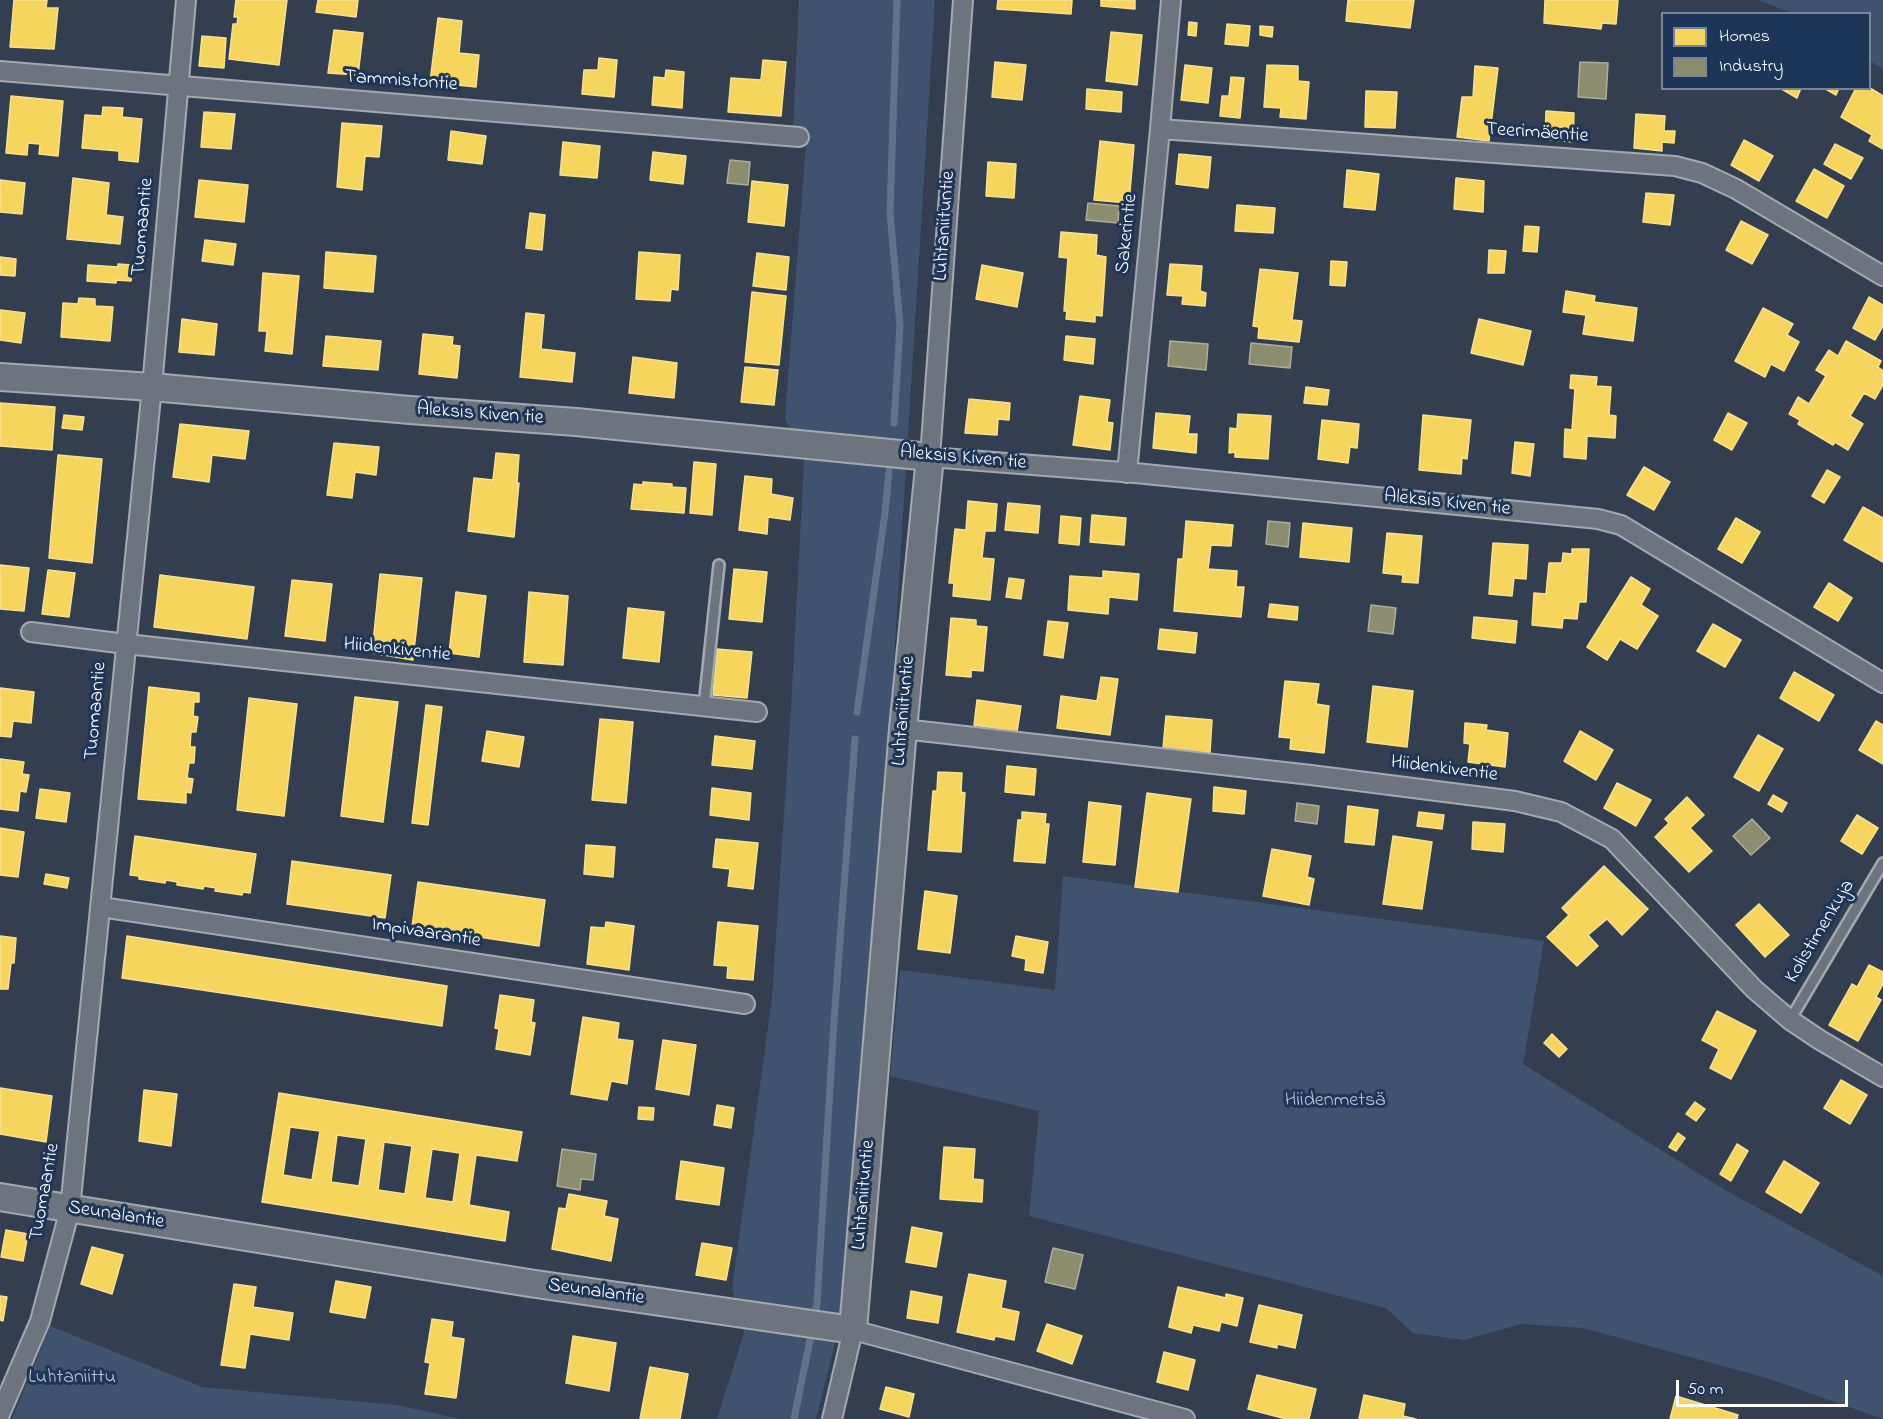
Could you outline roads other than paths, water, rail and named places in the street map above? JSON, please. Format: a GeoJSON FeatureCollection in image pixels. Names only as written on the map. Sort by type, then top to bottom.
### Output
{"type":"FeatureCollection","features":[{"type":"Feature","properties":{"kind":"street","name":"Tuomaantie"},"geometry":{"type":"LineString","coordinates":[[0,1414],[40,1321],[70,1209],[152,387],[186,0]]}},
{"type":"Feature","properties":{"kind":"street","name":"Luhtaniituntie"},"geometry":{"type":"LineString","coordinates":[[832,1419],[853,1330],[903,729],[930,457],[963,0]]}},
{"type":"Feature","properties":{"kind":"street","name":"Sakerintie"},"geometry":{"type":"LineString","coordinates":[[1126,472],[1161,129],[1171,0]]}},
{"type":"Feature","properties":{"kind":"street","name":"Tammistontie"},"geometry":{"type":"LineString","coordinates":[[0,71],[799,137]]}},
{"type":"Feature","properties":{"kind":"street","name":"Teerimäentie"},"geometry":{"type":"LineString","coordinates":[[1161,129],[1675,166],[1702,172],[1736,189],[1883,276]]}},
{"type":"Feature","properties":{"kind":"street","name":"Aleksis Kiven tie"},"geometry":{"type":"LineString","coordinates":[[0,377],[152,387],[706,434],[930,457],[1126,472],[1598,519],[1621,525],[1883,683]]}},
{"type":"Feature","properties":{"kind":"street","name":"Hiidenkiventie"},"geometry":{"type":"LineString","coordinates":[[31,632],[757,712]]}},
{"type":"Feature","properties":{"kind":"street","name":"Hiidenkiventie"},"geometry":{"type":"LineString","coordinates":[[903,729],[1515,801],[1561,812],[1612,839],[1754,989],[1790,1020],[1883,1077]]}},
{"type":"Feature","properties":{"kind":"street","name":"Impivaarantie"},"geometry":{"type":"LineString","coordinates":[[101,907],[745,1004]]}},
{"type":"Feature","properties":{"kind":"street","name":"Seunalantie"},"geometry":{"type":"LineString","coordinates":[[0,1197],[530,1283],[853,1330],[1156,1415],[1185,1419]]}},
{"type":"Feature","properties":{"kind":"lane"},"geometry":{"type":"LineString","coordinates":[[704,706],[719,565]]}},
{"type":"Feature","properties":{"kind":"lane","name":"Kolistimenkuja"},"geometry":{"type":"LineString","coordinates":[[1790,1020],[1883,863]]}},
{"type":"Feature","properties":{"kind":"waterway"},"geometry":{"type":"LineString","coordinates":[[894,423],[900,326],[890,212],[897,0]]}},
{"type":"Feature","properties":{"kind":"waterway"},"geometry":{"type":"LineString","coordinates":[[857,712],[889,471]]}},
{"type":"Feature","properties":{"kind":"waterway"},"geometry":{"type":"LineString","coordinates":[[814,1319],[817,1303],[834,1021],[855,739]]}},
{"type":"Feature","properties":{"kind":"waterway"},"geometry":{"type":"LineString","coordinates":[[794,1419],[812,1330]]}},
{"type":"Feature","properties":{"kind":"park label","name":"Hiidenmetsä"},"geometry":{"type":"Point","coordinates":[1335,1102]}},
{"type":"Feature","properties":{"kind":"park label","name":"Luhtaniittu"},"geometry":{"type":"Point","coordinates":[72,1379]}}]}
